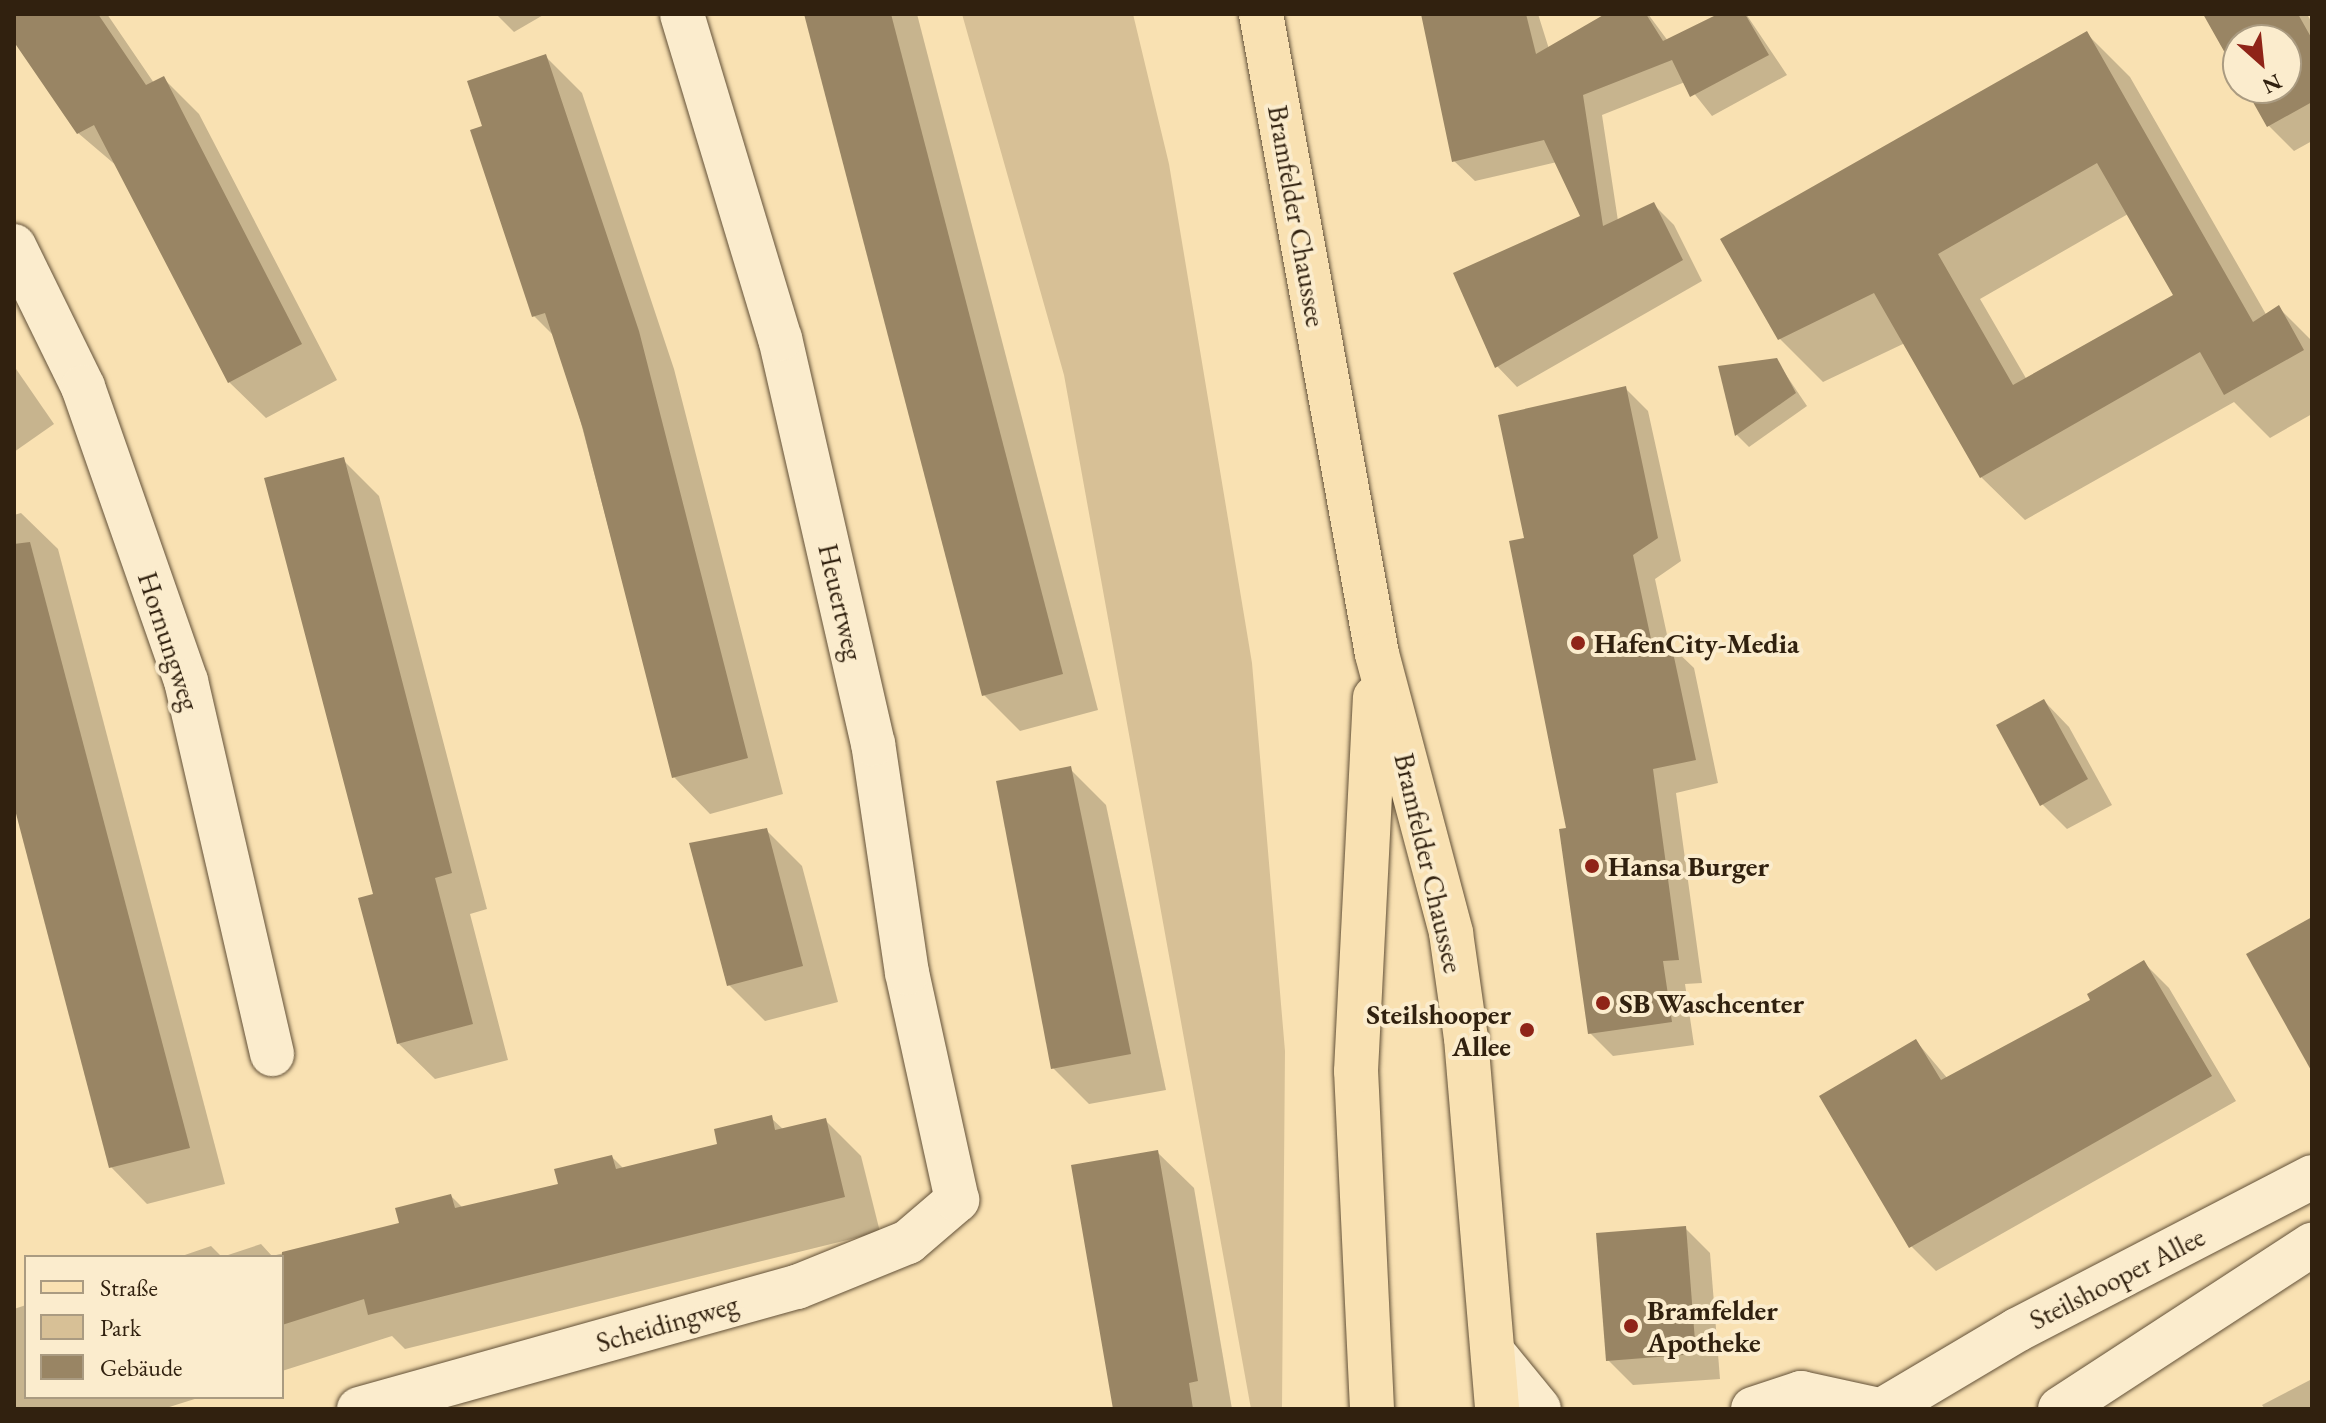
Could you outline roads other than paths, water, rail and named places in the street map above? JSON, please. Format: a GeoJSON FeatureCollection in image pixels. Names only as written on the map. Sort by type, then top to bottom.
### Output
{"type":"FeatureCollection","features":[{"type":"Feature","properties":{"kind":"main road","name":"Bramfelder Chaussee"},"geometry":{"type":"LineString","coordinates":[[1261,14],[1377,654],[1451,933],[1466,1038],[1497,1409]]}},
{"type":"Feature","properties":{"kind":"main road","name":"Bramfelder Chaussee"},"geometry":{"type":"LineString","coordinates":[[1372,1409],[1356,1071],[1377,654]]}},
{"type":"Feature","properties":{"kind":"street","name":"Heuertweg"},"geometry":{"type":"LineString","coordinates":[[682,14],[780,339],[873,744],[907,973],[957,1200]]}},
{"type":"Feature","properties":{"kind":"street","name":"Hornungweg"},"geometry":{"type":"LineString","coordinates":[[14,246],[83,387],[186,681],[272,1054]]}},
{"type":"Feature","properties":{"kind":"street","name":"Steilshooper Allee"},"geometry":{"type":"LineString","coordinates":[[1884,1409],[2017,1330],[2312,1177]]}},
{"type":"Feature","properties":{"kind":"street","name":"Scheidingweg"},"geometry":{"type":"LineString","coordinates":[[359,1409],[797,1287],[908,1242],[957,1200]]}},
{"type":"Feature","properties":{"kind":"street"},"geometry":{"type":"LineString","coordinates":[[2060,1409],[2312,1245]]}},
{"type":"Feature","properties":{"kind":"street"},"geometry":{"type":"LineString","coordinates":[[1494,1354],[1539,1409]]}},
{"type":"Feature","properties":{"kind":"street"},"geometry":{"type":"LineString","coordinates":[[1753,1409],[1801,1393],[1874,1409]]}},
{"type":"Feature","properties":{"kind":"place","name":"HafenCity-Media"},"geometry":{"type":"Point","coordinates":[1578,643]}},
{"type":"Feature","properties":{"kind":"place","name":"Hansa Burger"},"geometry":{"type":"Point","coordinates":[1592,866]}},
{"type":"Feature","properties":{"kind":"place","name":"SB Waschcenter"},"geometry":{"type":"Point","coordinates":[1603,1003]}},
{"type":"Feature","properties":{"kind":"place","name":"Steilshooper Allee"},"geometry":{"type":"Point","coordinates":[1527,1030]}},
{"type":"Feature","properties":{"kind":"place","name":"Bramfelder Apotheke"},"geometry":{"type":"Point","coordinates":[1631,1326]}}]}
